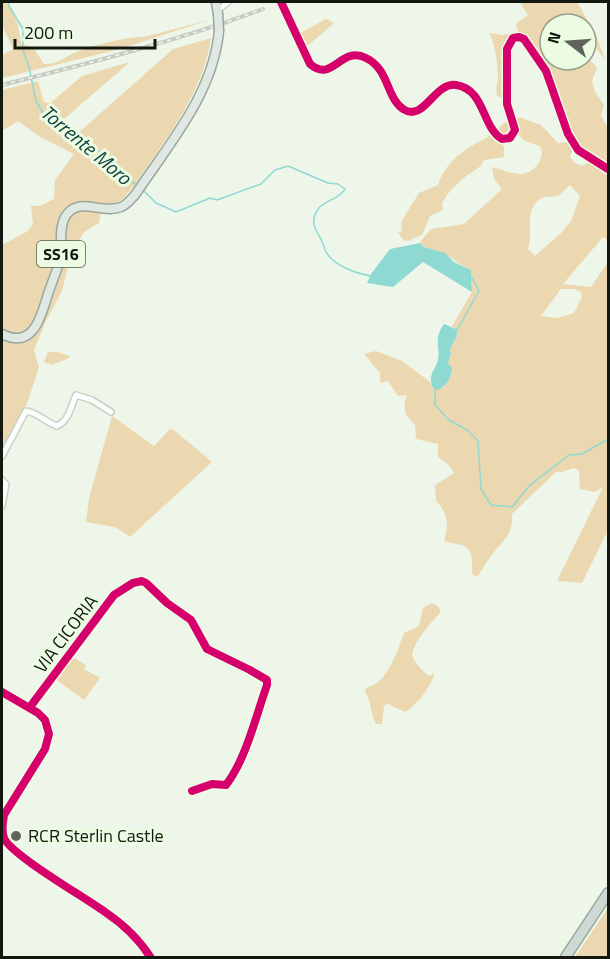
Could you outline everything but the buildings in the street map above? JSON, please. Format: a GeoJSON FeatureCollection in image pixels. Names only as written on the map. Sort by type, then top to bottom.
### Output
{"type":"FeatureCollection","features":[{"type":"Feature","properties":{"kind":"highway"},"geometry":{"type":"LineString","coordinates":[[565,957],[609,893]]}},
{"type":"Feature","properties":{"kind":"highway"},"geometry":{"type":"LineString","coordinates":[[572,957],[609,903]]}},
{"type":"Feature","properties":{"kind":"main road","name":"SS16"},"geometry":{"type":"LineString","coordinates":[[2,334],[18,339],[30,334],[34,329],[42,314],[60,256],[62,226],[70,211],[81,206],[118,208],[127,204],[170,143],[205,86],[216,55],[219,31],[218,8]]}},
{"type":"Feature","properties":{"kind":"street"},"geometry":{"type":"LineString","coordinates":[[218,8],[228,2]]}},
{"type":"Feature","properties":{"kind":"street"},"geometry":{"type":"LineString","coordinates":[[280,2],[310,64],[317,70],[324,71],[332,68],[347,56],[355,54],[367,58],[382,72],[396,101],[404,110],[413,112],[422,110],[442,89],[452,85],[459,86],[482,105],[493,130],[502,139],[510,138],[515,130],[507,104],[507,49],[513,38],[524,39],[546,71],[568,134],[578,150],[609,169]]}},
{"type":"Feature","properties":{"kind":"street"},"geometry":{"type":"LineString","coordinates":[[2,456],[26,411],[31,411],[57,426],[67,418],[76,395],[92,400],[111,412]]}},
{"type":"Feature","properties":{"kind":"street"},"geometry":{"type":"LineString","coordinates":[[2,480],[6,484],[2,506]]}},
{"type":"Feature","properties":{"kind":"street","name":"VIA CICORIA"},"geometry":{"type":"LineString","coordinates":[[30,707],[114,596],[133,583],[142,581],[146,583],[167,603],[191,620],[207,650],[267,680],[243,752],[231,779],[226,785],[213,784],[192,791]]}},
{"type":"Feature","properties":{"kind":"street"},"geometry":{"type":"LineString","coordinates":[[2,692],[30,707],[45,720],[48,727],[48,741],[45,749],[4,815],[2,827],[4,838],[26,859],[106,912],[131,933],[151,957]]}},
{"type":"Feature","properties":{"kind":"shaded area"},"geometry":{"type":"Polygon","coordinates":[[[2,2],[7,2],[18,24],[21,43],[34,49],[44,64],[56,62],[99,45],[128,38],[144,37],[212,19],[120,49],[2,78],[2,55],[13,49],[2,25],[2,2]]]}},
{"type":"Feature","properties":{"kind":"shaded area"},"geometry":{"type":"Polygon","coordinates":[[[520,2],[577,2],[583,12],[538,12],[538,51],[522,37],[513,36],[506,42],[505,100],[497,95],[497,59],[489,33],[503,35],[518,32],[516,24],[528,15],[520,2]]]}},
{"type":"Feature","properties":{"kind":"shaded area"},"geometry":{"type":"Polygon","coordinates":[[[326,19],[334,23],[305,48],[298,34],[326,19]]]}},
{"type":"Feature","properties":{"kind":"shaded area"},"geometry":{"type":"Polygon","coordinates":[[[211,38],[197,85],[173,129],[124,198],[116,203],[106,203],[99,223],[84,232],[71,254],[62,291],[34,350],[39,367],[28,401],[2,451],[2,245],[28,231],[33,224],[31,206],[40,206],[54,199],[55,180],[74,154],[40,137],[18,121],[2,131],[2,90],[38,81],[44,102],[50,103],[82,76],[130,62],[63,120],[76,135],[173,49],[211,38]]]}},
{"type":"Feature","properties":{"kind":"shaded area"},"geometry":{"type":"Polygon","coordinates":[[[598,40],[605,59],[598,51],[598,40]]]}},
{"type":"Feature","properties":{"kind":"shaded area"},"geometry":{"type":"Polygon","coordinates":[[[548,72],[595,72],[592,81],[595,92],[604,105],[601,115],[608,128],[608,166],[581,149],[572,135],[548,72]]]}},
{"type":"Feature","properties":{"kind":"shaded area"},"geometry":{"type":"Polygon","coordinates":[[[519,117],[541,125],[558,143],[569,142],[573,150],[570,156],[573,162],[582,166],[589,162],[608,172],[608,241],[603,237],[563,284],[591,287],[608,262],[608,530],[582,583],[557,581],[603,487],[595,492],[580,489],[579,471],[574,468],[556,472],[512,514],[509,533],[477,577],[472,574],[472,558],[467,548],[444,541],[447,530],[446,520],[443,510],[436,501],[435,485],[454,473],[450,466],[438,457],[438,444],[416,439],[415,425],[405,411],[407,395],[398,396],[388,381],[380,383],[380,373],[364,354],[376,351],[402,361],[432,386],[443,388],[451,373],[448,363],[450,349],[457,336],[456,329],[452,326],[472,292],[471,270],[441,252],[426,248],[420,242],[431,229],[464,224],[502,189],[494,179],[492,167],[519,174],[535,168],[542,155],[540,146],[525,141],[519,135],[510,144],[501,142],[504,147],[504,157],[484,160],[479,168],[458,183],[444,200],[443,210],[430,216],[422,235],[408,241],[403,240],[398,232],[402,231],[401,222],[419,193],[438,185],[443,173],[456,158],[519,117]],[[570,185],[559,195],[540,199],[532,210],[528,249],[535,256],[571,221],[580,196],[570,185]],[[561,289],[541,316],[558,318],[574,313],[582,297],[581,292],[574,289],[561,289]]]}},
{"type":"Feature","properties":{"kind":"shaded area"},"geometry":{"type":"Polygon","coordinates":[[[48,352],[70,356],[52,365],[44,362],[48,352]]]}},
{"type":"Feature","properties":{"kind":"shaded area"},"geometry":{"type":"Polygon","coordinates":[[[112,416],[154,446],[170,429],[174,430],[212,462],[130,537],[115,527],[86,522],[89,498],[112,416]]]}},
{"type":"Feature","properties":{"kind":"shaded area"},"geometry":{"type":"Polygon","coordinates":[[[432,603],[438,606],[441,612],[422,634],[413,657],[429,676],[435,673],[433,679],[419,700],[405,712],[386,703],[382,724],[376,724],[365,692],[366,688],[376,684],[388,671],[404,633],[419,626],[423,608],[432,603]]]}},
{"type":"Feature","properties":{"kind":"shaded area"},"geometry":{"type":"Polygon","coordinates":[[[71,656],[86,665],[84,669],[100,678],[84,700],[54,678],[71,656]]]}},
{"type":"Feature","properties":{"kind":"shaded area"},"geometry":{"type":"Polygon","coordinates":[[[608,908],[608,957],[575,957],[608,908]]]}},
{"type":"Feature","properties":{"kind":"water"},"geometry":{"type":"Polygon","coordinates":[[[420,243],[424,247],[445,253],[454,262],[471,270],[472,292],[423,262],[393,287],[367,283],[390,249],[420,243]]]}},
{"type":"Feature","properties":{"kind":"water"},"geometry":{"type":"Polygon","coordinates":[[[444,324],[456,329],[457,336],[450,349],[448,363],[452,368],[448,382],[437,390],[432,386],[431,377],[437,363],[438,340],[444,324]]]}},
{"type":"Feature","properties":{"kind":"waterway","name":"Torrente Moro"},"geometry":{"type":"LineString","coordinates":[[9,2],[9,6],[23,29],[23,50],[36,101],[45,116],[72,138],[94,146],[116,173],[139,186]]}},
{"type":"Feature","properties":{"kind":"waterway","name":"Torrente Moro"},"geometry":{"type":"LineString","coordinates":[[142,189],[156,203],[176,212],[210,198],[217,200],[261,184],[275,170],[288,166],[328,183],[338,184],[345,189],[340,195],[319,208],[314,220],[315,227],[326,252],[334,261],[353,271],[372,276]]}},
{"type":"Feature","properties":{"kind":"waterway","name":"Torrente Moro"},"geometry":{"type":"LineString","coordinates":[[456,332],[479,291],[471,276]]}},
{"type":"Feature","properties":{"kind":"waterway","name":"Torrente Moro"},"geometry":{"type":"LineString","coordinates":[[435,387],[435,405],[449,420],[467,430],[478,441],[481,489],[491,505],[512,507],[530,485],[569,455],[582,454],[608,439]]}},
{"type":"Feature","properties":{"kind":"railway"},"geometry":{"type":"LineString","coordinates":[[2,85],[101,60],[231,21],[263,9]]}},
{"type":"Feature","properties":{"kind":"cycle path"},"geometry":{"type":"LineString","coordinates":[[281,2],[310,64],[318,69],[325,70],[350,56],[357,55],[366,58],[379,69],[397,104],[410,112],[423,107],[441,89],[456,85],[465,88],[473,94],[495,134],[502,139],[510,138],[515,130],[507,104],[507,49],[513,38],[524,39],[546,71],[568,134],[578,150],[608,169]]}},
{"type":"Feature","properties":{"kind":"cycle path"},"geometry":{"type":"LineString","coordinates":[[30,707],[114,595],[133,583],[142,581],[146,583],[167,603],[191,620],[207,649],[267,680],[245,750],[233,775],[226,785],[212,784],[192,791]]}},
{"type":"Feature","properties":{"kind":"cycle path"},"geometry":{"type":"LineString","coordinates":[[2,692],[38,713],[45,720],[49,734],[45,749],[4,815],[2,829],[4,838],[20,855],[118,922],[136,938],[151,958]]}},
{"type":"Feature","properties":{"kind":"place","name":"RCR Sterlin Castle"},"geometry":{"type":"Point","coordinates":[16,836]}}]}
